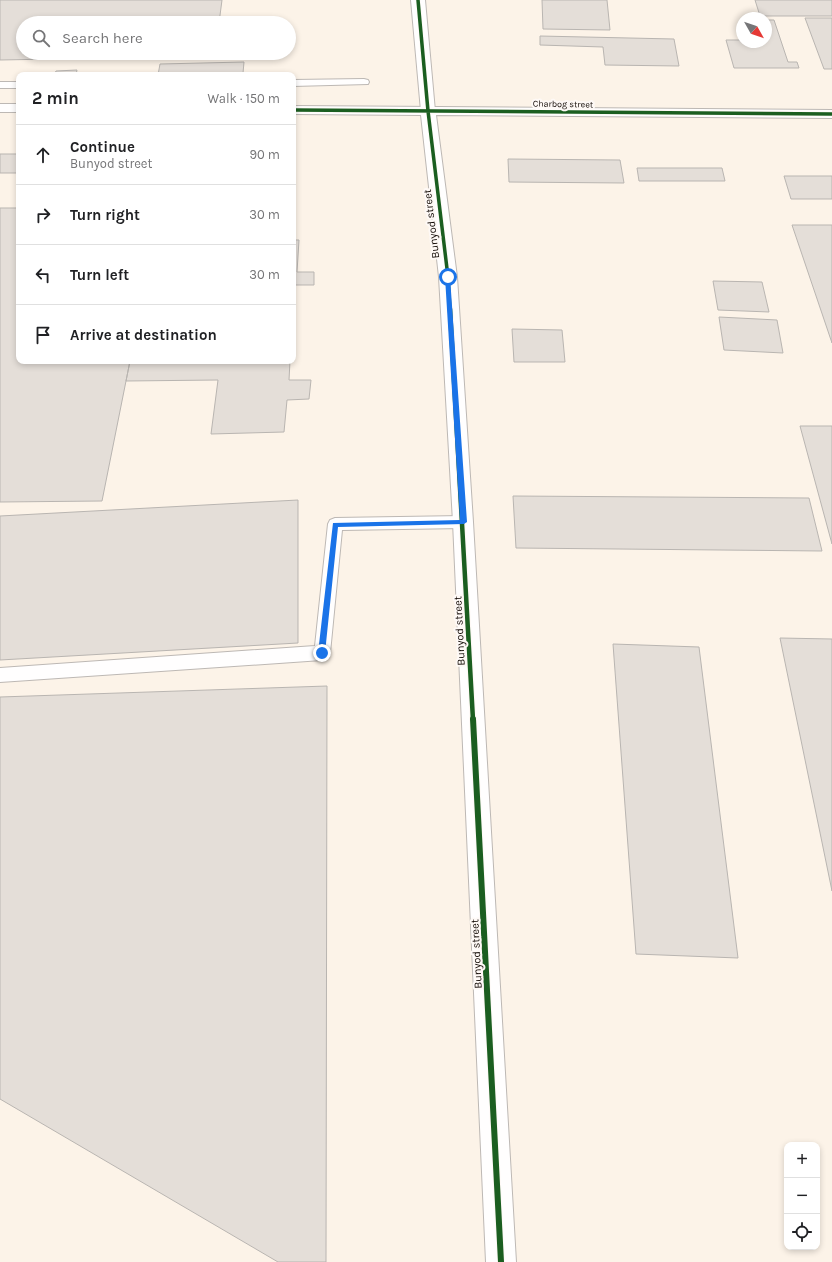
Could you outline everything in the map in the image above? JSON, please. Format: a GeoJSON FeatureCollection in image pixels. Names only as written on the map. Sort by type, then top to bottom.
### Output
{"type":"FeatureCollection","features":[{"type":"Feature","properties":{"kind":"street","name":"Bunyod street"},"geometry":{"type":"LineString","coordinates":[[418,0],[428,111],[448,277],[464,522],[501,1262]]}},
{"type":"Feature","properties":{"kind":"street"},"geometry":{"type":"LineString","coordinates":[[0,108],[16,108]]}},
{"type":"Feature","properties":{"kind":"street","name":"Charbog street"},"geometry":{"type":"LineString","coordinates":[[296,110],[832,114]]}},
{"type":"Feature","properties":{"kind":"lane"},"geometry":{"type":"LineString","coordinates":[[296,83],[364,82]]}},
{"type":"Feature","properties":{"kind":"lane"},"geometry":{"type":"LineString","coordinates":[[0,85],[16,85]]}},
{"type":"Feature","properties":{"kind":"lane"},"geometry":{"type":"LineString","coordinates":[[0,676],[322,653],[335,524],[464,522]]}},
{"type":"Feature","properties":{"kind":"shaded area"},"geometry":{"type":"Polygon","coordinates":[[[0,0],[832,0],[832,1262],[0,1262],[0,0]]]}},
{"type":"Feature","properties":{"kind":"building"},"geometry":{"type":"Polygon","coordinates":[[[0,0],[222,0],[220,16],[16,16],[16,60],[0,60],[0,0]]]}},
{"type":"Feature","properties":{"kind":"building"},"geometry":{"type":"Polygon","coordinates":[[[542,0],[607,0],[610,30],[543,29],[542,0]]]}},
{"type":"Feature","properties":{"kind":"building"},"geometry":{"type":"Polygon","coordinates":[[[755,0],[832,0],[832,16],[772,16],[772,12],[759,12],[755,0]]]}},
{"type":"Feature","properties":{"kind":"building"},"geometry":{"type":"Polygon","coordinates":[[[805,18],[832,18],[832,69],[824,69],[805,18]]]}},
{"type":"Feature","properties":{"kind":"building"},"geometry":{"type":"Polygon","coordinates":[[[772,20],[774,20],[788,62],[797,62],[799,68],[734,68],[726,40],[736,40],[736,48],[772,48],[772,20]]]}},
{"type":"Feature","properties":{"kind":"building"},"geometry":{"type":"Polygon","coordinates":[[[540,36],[674,39],[679,66],[605,65],[603,47],[540,45],[540,36]]]}},
{"type":"Feature","properties":{"kind":"building"},"geometry":{"type":"Polygon","coordinates":[[[244,62],[243,72],[159,72],[160,64],[244,62]]]}},
{"type":"Feature","properties":{"kind":"building"},"geometry":{"type":"Polygon","coordinates":[[[77,70],[77,72],[56,71],[77,70]]]}},
{"type":"Feature","properties":{"kind":"building"},"geometry":{"type":"Polygon","coordinates":[[[0,154],[16,154],[16,173],[0,173],[0,154]]]}},
{"type":"Feature","properties":{"kind":"building"},"geometry":{"type":"Polygon","coordinates":[[[508,159],[620,160],[624,183],[509,182],[508,159]]]}},
{"type":"Feature","properties":{"kind":"building"},"geometry":{"type":"Polygon","coordinates":[[[637,168],[722,168],[725,181],[639,181],[637,168]]]}},
{"type":"Feature","properties":{"kind":"building"},"geometry":{"type":"Polygon","coordinates":[[[784,176],[832,176],[832,199],[791,199],[784,176]]]}},
{"type":"Feature","properties":{"kind":"building"},"geometry":{"type":"Polygon","coordinates":[[[0,208],[16,208],[16,364],[129,364],[102,501],[0,502],[0,208]]]}},
{"type":"Feature","properties":{"kind":"building"},"geometry":{"type":"Polygon","coordinates":[[[792,225],[832,225],[832,343],[792,225]]]}},
{"type":"Feature","properties":{"kind":"building"},"geometry":{"type":"Polygon","coordinates":[[[296,240],[299,240],[297,272],[314,272],[314,285],[296,285],[296,240]]]}},
{"type":"Feature","properties":{"kind":"building"},"geometry":{"type":"Polygon","coordinates":[[[713,281],[762,282],[769,312],[718,310],[713,281]]]}},
{"type":"Feature","properties":{"kind":"building"},"geometry":{"type":"Polygon","coordinates":[[[719,317],[777,320],[783,353],[724,350],[719,317]]]}},
{"type":"Feature","properties":{"kind":"building"},"geometry":{"type":"Polygon","coordinates":[[[512,329],[562,330],[565,362],[514,362],[512,329]]]}},
{"type":"Feature","properties":{"kind":"building"},"geometry":{"type":"Polygon","coordinates":[[[129,364],[290,364],[289,380],[311,380],[309,399],[287,400],[284,432],[211,434],[218,380],[126,381],[129,364]]]}},
{"type":"Feature","properties":{"kind":"building"},"geometry":{"type":"Polygon","coordinates":[[[800,426],[832,426],[832,544],[800,426]]]}},
{"type":"Feature","properties":{"kind":"building"},"geometry":{"type":"Polygon","coordinates":[[[513,496],[809,498],[822,551],[516,548],[513,496]]]}},
{"type":"Feature","properties":{"kind":"building"},"geometry":{"type":"Polygon","coordinates":[[[298,500],[298,643],[0,660],[0,516],[298,500]]]}},
{"type":"Feature","properties":{"kind":"building"},"geometry":{"type":"Polygon","coordinates":[[[780,638],[832,639],[832,891],[780,638]]]}},
{"type":"Feature","properties":{"kind":"building"},"geometry":{"type":"Polygon","coordinates":[[[613,644],[699,647],[738,958],[636,954],[613,644]]]}},
{"type":"Feature","properties":{"kind":"building"},"geometry":{"type":"Polygon","coordinates":[[[327,686],[326,1262],[278,1262],[0,1099],[0,697],[327,686]]]}},
{"type":"Feature","properties":{"kind":"cycle path"},"geometry":{"type":"LineString","coordinates":[[418,0],[428,111],[448,277],[463,522],[501,1262]]}},
{"type":"Feature","properties":{"kind":"cycle path"},"geometry":{"type":"LineString","coordinates":[[296,110],[832,114]]}},
{"type":"Feature","properties":{"kind":"route"},"geometry":{"type":"LineString","coordinates":[[322,653],[335,524],[464,522],[448,277]]}}]}
